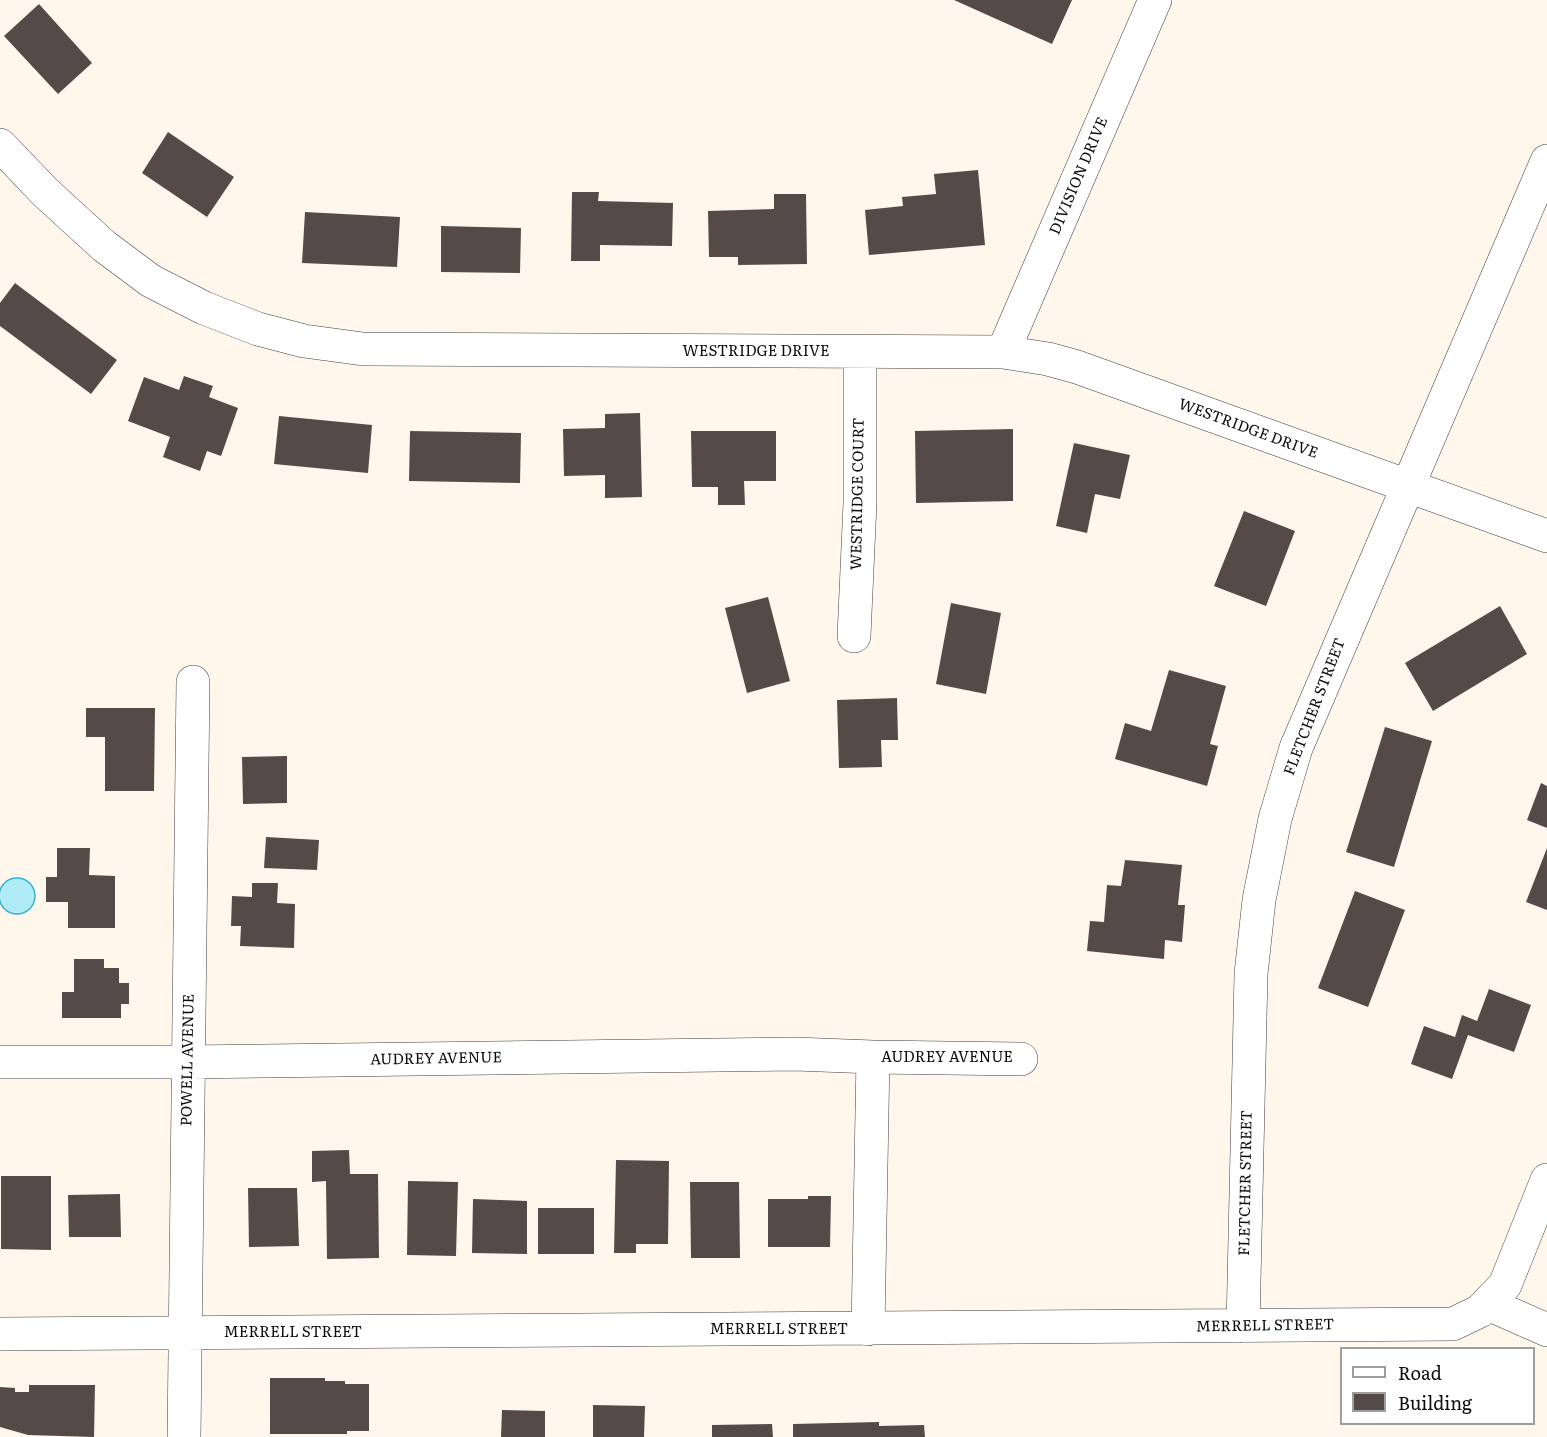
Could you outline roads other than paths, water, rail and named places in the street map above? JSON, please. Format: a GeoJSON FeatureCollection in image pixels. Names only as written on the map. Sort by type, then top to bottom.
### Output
{"type":"FeatureCollection","features":[{"type":"Feature","properties":{"kind":"street","name":"DIVISION DRIVE"},"geometry":{"type":"LineString","coordinates":[[1003,352],[1155,0]]}},
{"type":"Feature","properties":{"kind":"street","name":"WESTRIDGE DRIVE"},"geometry":{"type":"LineString","coordinates":[[0,145],[95,239],[152,281],[204,309],[258,329],[304,341],[363,349],[1003,352],[1048,359],[1077,367],[1547,536]]}},
{"type":"Feature","properties":{"kind":"street","name":"FLETCHER STREET"},"geometry":{"type":"LineString","coordinates":[[1243,1326],[1251,974],[1259,900],[1275,819],[1296,748],[1406,486],[1547,161]]}},
{"type":"Feature","properties":{"kind":"street","name":"WESTRIDGE COURT"},"geometry":{"type":"LineString","coordinates":[[854,636],[860,502],[860,352]]}},
{"type":"Feature","properties":{"kind":"street","name":"POWELL AVENUE"},"geometry":{"type":"LineString","coordinates":[[184,1437],[193,682]]}},
{"type":"Feature","properties":{"kind":"street","name":"AUDREY AVENUE"},"geometry":{"type":"LineString","coordinates":[[0,1062],[188,1062],[795,1054],[1021,1059]]}},
{"type":"Feature","properties":{"kind":"street","name":"AUDREY AVENUE"},"geometry":{"type":"LineString","coordinates":[[868,1329],[873,1057]]}},
{"type":"Feature","properties":{"kind":"street","name":"MERRELL STREET"},"geometry":{"type":"LineString","coordinates":[[0,1334],[1452,1324],[1480,1311],[1505,1286],[1547,1180]]}},
{"type":"Feature","properties":{"kind":"street"},"geometry":{"type":"LineString","coordinates":[[1488,1304],[1547,1330]]}},
{"type":"Feature","properties":{"kind":"water"},"geometry":{"type":"Polygon","coordinates":[[[17,878],[30,883],[35,896],[30,909],[17,914],[4,909],[-1,896],[4,883],[17,878]]]}}]}
